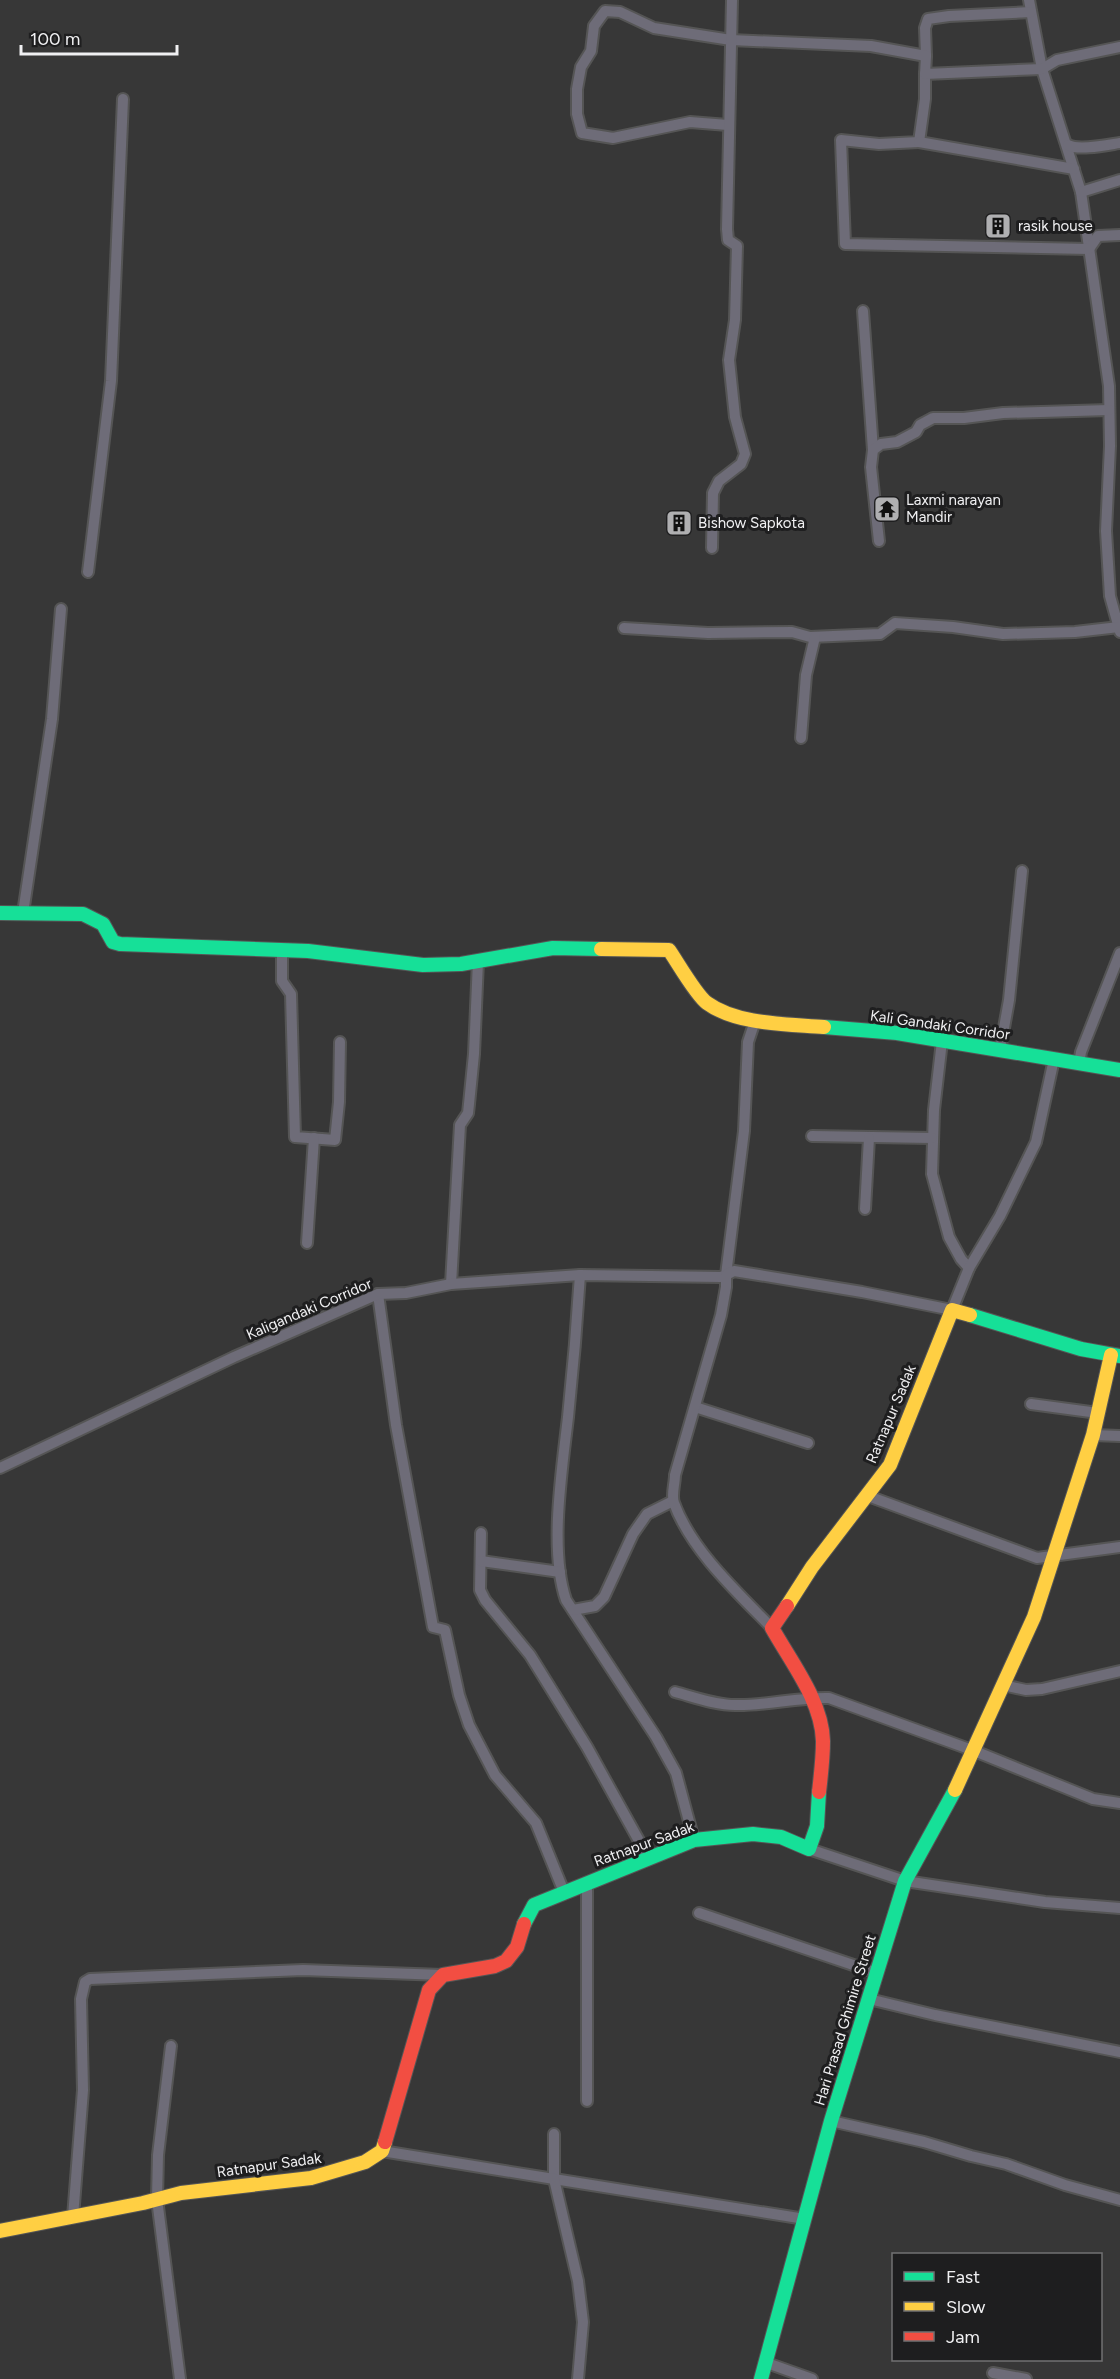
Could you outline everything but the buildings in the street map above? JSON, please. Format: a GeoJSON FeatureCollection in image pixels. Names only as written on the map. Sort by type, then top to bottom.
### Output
{"type":"FeatureCollection","features":[{"type":"Feature","properties":{"kind":"street"},"geometry":{"type":"LineString","coordinates":[[712,548],[712,493],[719,481],[741,464],[745,454],[735,417],[729,360],[735,320],[737,246],[728,240],[728,125],[732,0]]}},
{"type":"Feature","properties":{"kind":"street"},"geometry":{"type":"LineString","coordinates":[[624,628],[708,633],[792,632],[815,637],[880,634],[895,623],[1003,633],[1119,630],[1110,596],[1108,567],[1107,509],[1115,444],[1109,410],[1114,385],[1081,192],[1068,145],[1042,69],[1029,0]]}},
{"type":"Feature","properties":{"kind":"street"},"geometry":{"type":"LineString","coordinates":[[728,125],[690,122],[613,138],[582,133],[577,114],[577,89],[581,67],[591,51],[594,26],[604,11],[620,12],[654,28],[732,40],[871,46],[926,56]]}},
{"type":"Feature","properties":{"kind":"street"},"geometry":{"type":"LineString","coordinates":[[919,142],[925,99],[925,28],[928,20],[936,17],[1031,12]]}},
{"type":"Feature","properties":{"kind":"street"},"geometry":{"type":"LineString","coordinates":[[925,74],[1042,69],[1057,60],[1120,47]]}},
{"type":"Feature","properties":{"kind":"street"},"geometry":{"type":"LineString","coordinates":[[88,572],[111,381],[123,99]]}},
{"type":"Feature","properties":{"kind":"street"},"geometry":{"type":"LineString","coordinates":[[1074,169],[919,142],[879,144],[841,141],[845,244],[1089,249]]}},
{"type":"Feature","properties":{"kind":"street"},"geometry":{"type":"LineString","coordinates":[[1068,145],[1073,148],[1120,143]]}},
{"type":"Feature","properties":{"kind":"street"},"geometry":{"type":"LineString","coordinates":[[1081,192],[1120,180]]}},
{"type":"Feature","properties":{"kind":"street"},"geometry":{"type":"LineString","coordinates":[[1089,249],[1098,236],[1120,235]]}},
{"type":"Feature","properties":{"kind":"street"},"geometry":{"type":"LineString","coordinates":[[862,311],[873,450],[871,467],[879,541]]}},
{"type":"Feature","properties":{"kind":"street"},"geometry":{"type":"LineString","coordinates":[[873,450],[881,444],[897,442],[916,432],[920,425],[933,418],[1003,413],[1109,410]]}},
{"type":"Feature","properties":{"kind":"street"},"geometry":{"type":"LineString","coordinates":[[1107,509],[1120,507]]}},
{"type":"Feature","properties":{"kind":"street"},"geometry":{"type":"LineString","coordinates":[[1108,567],[1120,564]]}},
{"type":"Feature","properties":{"kind":"street"},"geometry":{"type":"LineString","coordinates":[[23,913],[52,719],[61,609]]}},
{"type":"Feature","properties":{"kind":"street"},"geometry":{"type":"LineString","coordinates":[[801,738],[806,675],[815,637]]}},
{"type":"Feature","properties":{"kind":"street"},"geometry":{"type":"LineString","coordinates":[[1000,1050],[1009,1000],[1022,871]]}},
{"type":"Feature","properties":{"kind":"street"},"geometry":{"type":"LineString","coordinates":[[0,913],[83,914],[103,924],[113,942],[120,944],[282,950],[423,965],[478,961],[469,1104],[468,1113],[460,1125],[451,1284]]}},
{"type":"Feature","properties":{"kind":"street","name":"Kali Gandaki Corridor"},"geometry":{"type":"LineString","coordinates":[[478,961],[553,948],[669,950],[705,1002],[721,1011],[755,1021],[897,1033],[1120,1070]]}},
{"type":"Feature","properties":{"kind":"street"},"geometry":{"type":"LineString","coordinates":[[282,950],[282,981],[291,994],[296,1137],[335,1140],[339,1101],[340,1042]]}},
{"type":"Feature","properties":{"kind":"street"},"geometry":{"type":"LineString","coordinates":[[1079,1064],[1081,1052],[1120,953]]}},
{"type":"Feature","properties":{"kind":"street"},"geometry":{"type":"LineString","coordinates":[[755,1021],[748,1042],[744,1131],[722,1315],[675,1475],[673,1501],[687,1529],[714,1566],[772,1628],[812,1698],[820,1720],[823,1740],[816,1826],[809,1849],[905,1881],[1045,1902],[1120,1908]]}},
{"type":"Feature","properties":{"kind":"street"},"geometry":{"type":"LineString","coordinates":[[942,1041],[932,1138],[932,1174],[949,1237],[961,1259],[969,1268]]}},
{"type":"Feature","properties":{"kind":"street"},"geometry":{"type":"LineString","coordinates":[[1054,1059],[1036,1142],[1000,1216],[969,1268],[952,1310],[1081,1349],[1115,1356]]}},
{"type":"Feature","properties":{"kind":"street"},"geometry":{"type":"LineString","coordinates":[[813,1136],[932,1138]]}},
{"type":"Feature","properties":{"kind":"street"},"geometry":{"type":"LineString","coordinates":[[307,1243],[314,1138]]}},
{"type":"Feature","properties":{"kind":"street"},"geometry":{"type":"LineString","coordinates":[[865,1209],[869,1138]]}},
{"type":"Feature","properties":{"kind":"street","name":"Kaligandaki Corridor"},"geometry":{"type":"LineString","coordinates":[[0,1468],[234,1357],[378,1294],[406,1293],[451,1284],[580,1275],[712,1275],[721,1277],[734,1272],[862,1292],[952,1310]]}},
{"type":"Feature","properties":{"kind":"street"},"geometry":{"type":"LineString","coordinates":[[580,1275],[559,1497],[560,1582],[566,1600],[656,1737],[676,1773],[694,1840]]}},
{"type":"Feature","properties":{"kind":"street"},"geometry":{"type":"LineString","coordinates":[[378,1294],[396,1425],[433,1627],[445,1630],[459,1695],[469,1725],[495,1775],[536,1823],[564,1892]]}},
{"type":"Feature","properties":{"kind":"street","name":"Ratnapur Sadak"},"geometry":{"type":"LineString","coordinates":[[772,1628],[812,1567],[890,1465],[952,1310]]}},
{"type":"Feature","properties":{"kind":"street","name":"Hari Prasad Ghimire Street"},"geometry":{"type":"LineString","coordinates":[[761,2379],[831,2121],[905,1881],[957,1787],[1034,1617],[1093,1435],[1115,1356]]}},
{"type":"Feature","properties":{"kind":"street"},"geometry":{"type":"LineString","coordinates":[[1030,1404],[1098,1413]]}},
{"type":"Feature","properties":{"kind":"street"},"geometry":{"type":"LineString","coordinates":[[695,1407],[808,1443]]}},
{"type":"Feature","properties":{"kind":"street"},"geometry":{"type":"LineString","coordinates":[[1093,1435],[1120,1436]]}},
{"type":"Feature","properties":{"kind":"street"},"geometry":{"type":"LineString","coordinates":[[868,1496],[1037,1558],[1120,1547]]}},
{"type":"Feature","properties":{"kind":"street"},"geometry":{"type":"LineString","coordinates":[[573,1610],[596,1606],[604,1597],[637,1527],[647,1514],[673,1501]]}},
{"type":"Feature","properties":{"kind":"street"},"geometry":{"type":"LineString","coordinates":[[481,1533],[480,1590],[485,1600],[530,1655],[587,1747],[648,1857]]}},
{"type":"Feature","properties":{"kind":"street"},"geometry":{"type":"LineString","coordinates":[[481,1561],[560,1572]]}},
{"type":"Feature","properties":{"kind":"street"},"geometry":{"type":"LineString","coordinates":[[1003,1685],[1026,1690],[1042,1689],[1120,1671]]}},
{"type":"Feature","properties":{"kind":"street"},"geometry":{"type":"LineString","coordinates":[[675,1692],[734,1705],[829,1698],[972,1750],[1093,1800],[1120,1803]]}},
{"type":"Feature","properties":{"kind":"street","name":"Ratnapur Sadak"},"geometry":{"type":"LineString","coordinates":[[443,1975],[506,1961],[517,1947],[526,1917],[534,1905],[694,1840],[753,1834],[781,1837],[809,1849]]}},
{"type":"Feature","properties":{"kind":"street"},"geometry":{"type":"LineString","coordinates":[[587,1883],[587,2101]]}},
{"type":"Feature","properties":{"kind":"street"},"geometry":{"type":"LineString","coordinates":[[699,1913],[877,1973]]}},
{"type":"Feature","properties":{"kind":"street"},"geometry":{"type":"LineString","coordinates":[[73,2217],[83,2090],[81,1998],[85,1982],[90,1979],[303,1970],[443,1975]]}},
{"type":"Feature","properties":{"kind":"street"},"geometry":{"type":"LineString","coordinates":[[443,1975],[429,1990],[423,2004],[382,2151],[805,2219]]}},
{"type":"Feature","properties":{"kind":"street"},"geometry":{"type":"LineString","coordinates":[[869,2000],[1120,2052]]}},
{"type":"Feature","properties":{"kind":"street"},"geometry":{"type":"LineString","coordinates":[[171,2046],[158,2155],[157,2199],[180,2379]]}},
{"type":"Feature","properties":{"kind":"street"},"geometry":{"type":"LineString","coordinates":[[831,2121],[1006,2164],[1065,2185],[1120,2200]]}},
{"type":"Feature","properties":{"kind":"street"},"geometry":{"type":"LineString","coordinates":[[554,2134],[554,2179],[561,2218],[575,2260],[583,2322],[578,2379]]}},
{"type":"Feature","properties":{"kind":"street","name":"Ratnapur Sadak"},"geometry":{"type":"LineString","coordinates":[[0,2231],[181,2193],[311,2178],[365,2162],[382,2151]]}},
{"type":"Feature","properties":{"kind":"street"},"geometry":{"type":"LineString","coordinates":[[767,2363],[812,2379]]}},
{"type":"Feature","properties":{"kind":"street"},"geometry":{"type":"LineString","coordinates":[[993,2373],[1026,2379]]}},
{"type":"Feature","properties":{"kind":"traffic: fast"},"geometry":{"type":"LineString","coordinates":[[0,913],[83,914],[103,924],[113,942],[120,944],[308,951],[423,965],[461,964],[553,948],[601,949]]}},
{"type":"Feature","properties":{"kind":"traffic: fast"},"geometry":{"type":"LineString","coordinates":[[824,1027],[897,1033],[1120,1070]]}},
{"type":"Feature","properties":{"kind":"traffic: fast"},"geometry":{"type":"LineString","coordinates":[[970,1315],[1081,1349],[1120,1356]]}},
{"type":"Feature","properties":{"kind":"traffic: fast"},"geometry":{"type":"LineString","coordinates":[[761,2379],[831,2121],[905,1881],[955,1790]]}},
{"type":"Feature","properties":{"kind":"traffic: fast"},"geometry":{"type":"LineString","coordinates":[[524,1924],[534,1905],[694,1840],[753,1834],[781,1837],[809,1849],[817,1826],[819,1792]]}},
{"type":"Feature","properties":{"kind":"traffic: slow"},"geometry":{"type":"LineString","coordinates":[[601,949],[669,950],[698,993],[707,1003],[719,1010],[733,1016],[763,1022],[824,1027]]}},
{"type":"Feature","properties":{"kind":"traffic: slow"},"geometry":{"type":"LineString","coordinates":[[787,1606],[812,1567],[890,1465],[952,1310],[970,1315]]}},
{"type":"Feature","properties":{"kind":"traffic: slow"},"geometry":{"type":"LineString","coordinates":[[955,1790],[1034,1617],[1093,1435],[1111,1355]]}},
{"type":"Feature","properties":{"kind":"traffic: slow"},"geometry":{"type":"LineString","coordinates":[[0,2231],[143,2203],[181,2193],[311,2178],[365,2162],[382,2151],[385,2142]]}},
{"type":"Feature","properties":{"kind":"traffic: jam"},"geometry":{"type":"LineString","coordinates":[[787,1606],[772,1628],[804,1682],[817,1711],[823,1741],[819,1792]]}},
{"type":"Feature","properties":{"kind":"traffic: jam"},"geometry":{"type":"LineString","coordinates":[[385,2142],[429,1990],[443,1975],[495,1966],[506,1961],[517,1947],[524,1924]]}},
{"type":"Feature","properties":{"kind":"place","name":"rasik house"},"geometry":{"type":"Point","coordinates":[998,226]}},
{"type":"Feature","properties":{"kind":"place","name":"Laxmi narayan Mandir"},"geometry":{"type":"Point","coordinates":[887,509]}},
{"type":"Feature","properties":{"kind":"place","name":"Bishow Sapkota"},"geometry":{"type":"Point","coordinates":[679,523]}}]}
